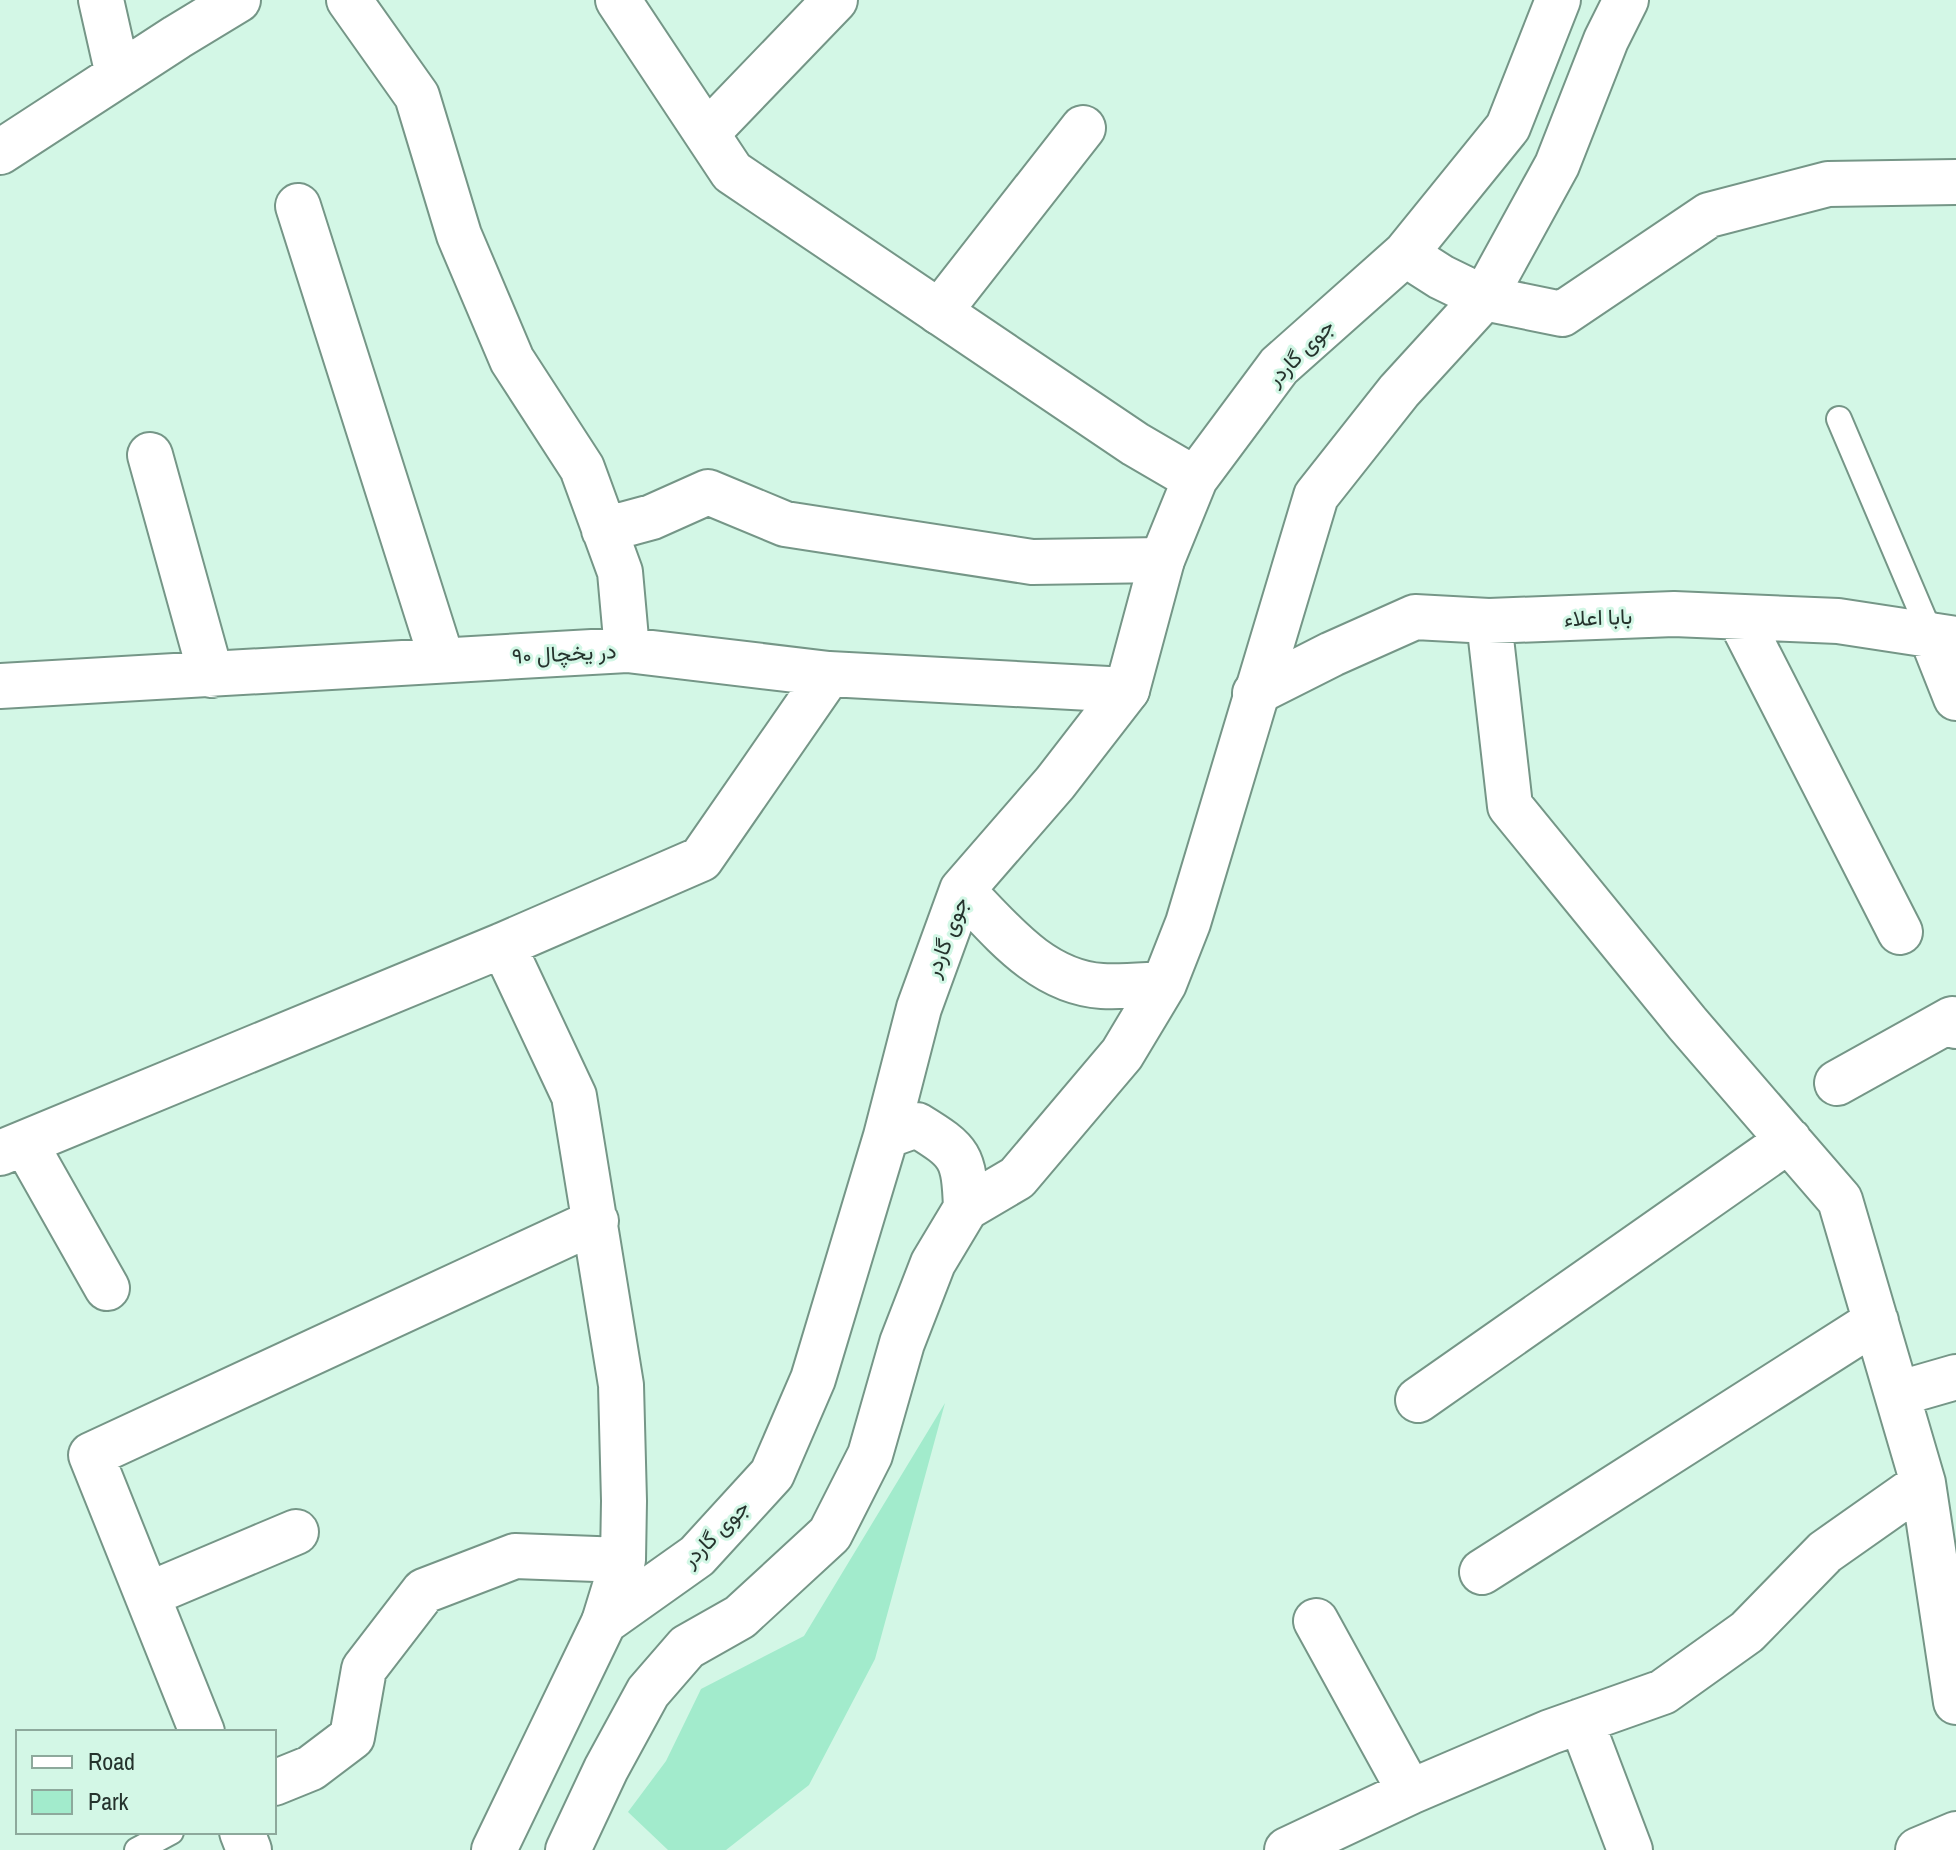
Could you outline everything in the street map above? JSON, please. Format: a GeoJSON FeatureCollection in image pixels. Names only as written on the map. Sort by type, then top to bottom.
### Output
{"type":"FeatureCollection","features":[{"type":"Feature","properties":{"kind":"street"},"geometry":{"type":"LineString","coordinates":[[101,0],[118,75]]}},
{"type":"Feature","properties":{"kind":"street"},"geometry":{"type":"LineString","coordinates":[[0,152],[238,0]]}},
{"type":"Feature","properties":{"kind":"street"},"geometry":{"type":"LineString","coordinates":[[349,0],[417,96],[459,235],[512,360],[582,468],[620,572],[627,650]]}},
{"type":"Feature","properties":{"kind":"street"},"geometry":{"type":"LineString","coordinates":[[618,0],[732,172],[1135,444],[1195,479]]}},
{"type":"Feature","properties":{"kind":"street"},"geometry":{"type":"LineString","coordinates":[[707,133],[835,0]]}},
{"type":"Feature","properties":{"kind":"street","name":"جوی گاردر"},"geometry":{"type":"LineString","coordinates":[[494,1850],[604,1622],[697,1556],[772,1474],[813,1379],[886,1136],[919,1008],[962,890],[1055,783],[1127,690],[1162,560],[1195,479],[1279,366],[1405,254],[1508,127],[1558,0]]}},
{"type":"Feature","properties":{"kind":"street"},"geometry":{"type":"LineString","coordinates":[[568,1850],[606,1769],[648,1692],[687,1647],[740,1617],[830,1534],[870,1455],[902,1343],[933,1263],[966,1208],[1017,1178],[1122,1054],[1164,984],[1188,923],[1316,496],[1399,391],[1484,298],[1557,165],[1606,40],[1626,0]]}},
{"type":"Feature","properties":{"kind":"street"},"geometry":{"type":"LineString","coordinates":[[939,312],[1083,128]]}},
{"type":"Feature","properties":{"kind":"street"},"geometry":{"type":"LineString","coordinates":[[1405,254],[1441,277],[1484,298],[1562,314],[1709,215],[1828,184],[1956,182]]}},
{"type":"Feature","properties":{"kind":"street"},"geometry":{"type":"LineString","coordinates":[[298,206],[442,660]]}},
{"type":"Feature","properties":{"kind":"street"},"geometry":{"type":"LineString","coordinates":[[150,455],[211,675]]}},
{"type":"Feature","properties":{"kind":"street"},"geometry":{"type":"LineString","coordinates":[[604,530],[652,517],[708,492],[785,524],[1032,562],[1162,560]]}},
{"type":"Feature","properties":{"kind":"street","name":"بابا اعلاء"},"geometry":{"type":"LineString","coordinates":[[1255,693],[1415,617],[1489,621],[1674,614],[1838,621],[1944,637]]}},
{"type":"Feature","properties":{"kind":"street"},"geometry":{"type":"LineString","coordinates":[[1739,617],[1900,932]]}},
{"type":"Feature","properties":{"kind":"street"},"geometry":{"type":"LineString","coordinates":[[1489,621],[1510,806],[1687,1023],[1840,1200],[1923,1483],[1943,1533],[1956,1702]]}},
{"type":"Feature","properties":{"kind":"street"},"geometry":{"type":"LineString","coordinates":[[1944,637],[1956,698]]}},
{"type":"Feature","properties":{"kind":"street","name":"در یخچال ۹۰"},"geometry":{"type":"LineString","coordinates":[[0,686],[627,650],[829,674],[1127,690]]}},
{"type":"Feature","properties":{"kind":"street"},"geometry":{"type":"LineString","coordinates":[[107,1288],[12,1148],[503,945],[701,859],[829,674]]}},
{"type":"Feature","properties":{"kind":"street"},"geometry":{"type":"LineString","coordinates":[[962,890],[1022,951],[1056,974],[1100,986],[1164,984]]}},
{"type":"Feature","properties":{"kind":"street"},"geometry":{"type":"LineString","coordinates":[[503,945],[574,1096],[621,1385],[623,1560],[604,1622]]}},
{"type":"Feature","properties":{"kind":"street"},"geometry":{"type":"LineString","coordinates":[[1837,1083],[1952,1019],[1956,1026]]}},
{"type":"Feature","properties":{"kind":"street"},"geometry":{"type":"LineString","coordinates":[[886,1136],[917,1125],[948,1144],[964,1169],[966,1208]]}},
{"type":"Feature","properties":{"kind":"street"},"geometry":{"type":"LineString","coordinates":[[1418,1400],[1789,1140]]}},
{"type":"Feature","properties":{"kind":"street"},"geometry":{"type":"LineString","coordinates":[[201,1730],[91,1455],[596,1221]]}},
{"type":"Feature","properties":{"kind":"street"},"geometry":{"type":"LineString","coordinates":[[1482,1572],[1876,1321]]}},
{"type":"Feature","properties":{"kind":"street"},"geometry":{"type":"LineString","coordinates":[[1897,1394],[1956,1377]]}},
{"type":"Feature","properties":{"kind":"street"},"geometry":{"type":"LineString","coordinates":[[1287,1850],[1410,1792],[1581,1721],[1663,1692],[1747,1632],[1825,1552],[1923,1483]]}},
{"type":"Feature","properties":{"kind":"street"},"geometry":{"type":"LineString","coordinates":[[147,1595],[296,1532]]}},
{"type":"Feature","properties":{"kind":"street"},"geometry":{"type":"LineString","coordinates":[[276,1782],[311,1768],[352,1737],[364,1669],[424,1591],[515,1556],[623,1560]]}},
{"type":"Feature","properties":{"kind":"street"},"geometry":{"type":"LineString","coordinates":[[1316,1621],[1410,1792]]}},
{"type":"Feature","properties":{"kind":"street"},"geometry":{"type":"LineString","coordinates":[[1581,1721],[1630,1850]]}},
{"type":"Feature","properties":{"kind":"street"},"geometry":{"type":"LineString","coordinates":[[1918,1850],[1956,1834]]}},
{"type":"Feature","properties":{"kind":"lane"},"geometry":{"type":"LineString","coordinates":[[1839,419],[1944,637]]}},
{"type":"Feature","properties":{"kind":"lane"},"geometry":{"type":"LineString","coordinates":[[137,1850],[167,1834]]}},
{"type":"Feature","properties":{"kind":"green space"},"geometry":{"type":"Polygon","coordinates":[[[945,1403],[875,1659],[809,1785],[726,1850],[668,1850],[628,1812],[666,1761],[701,1689],[804,1636],[945,1403]]]}}]}
